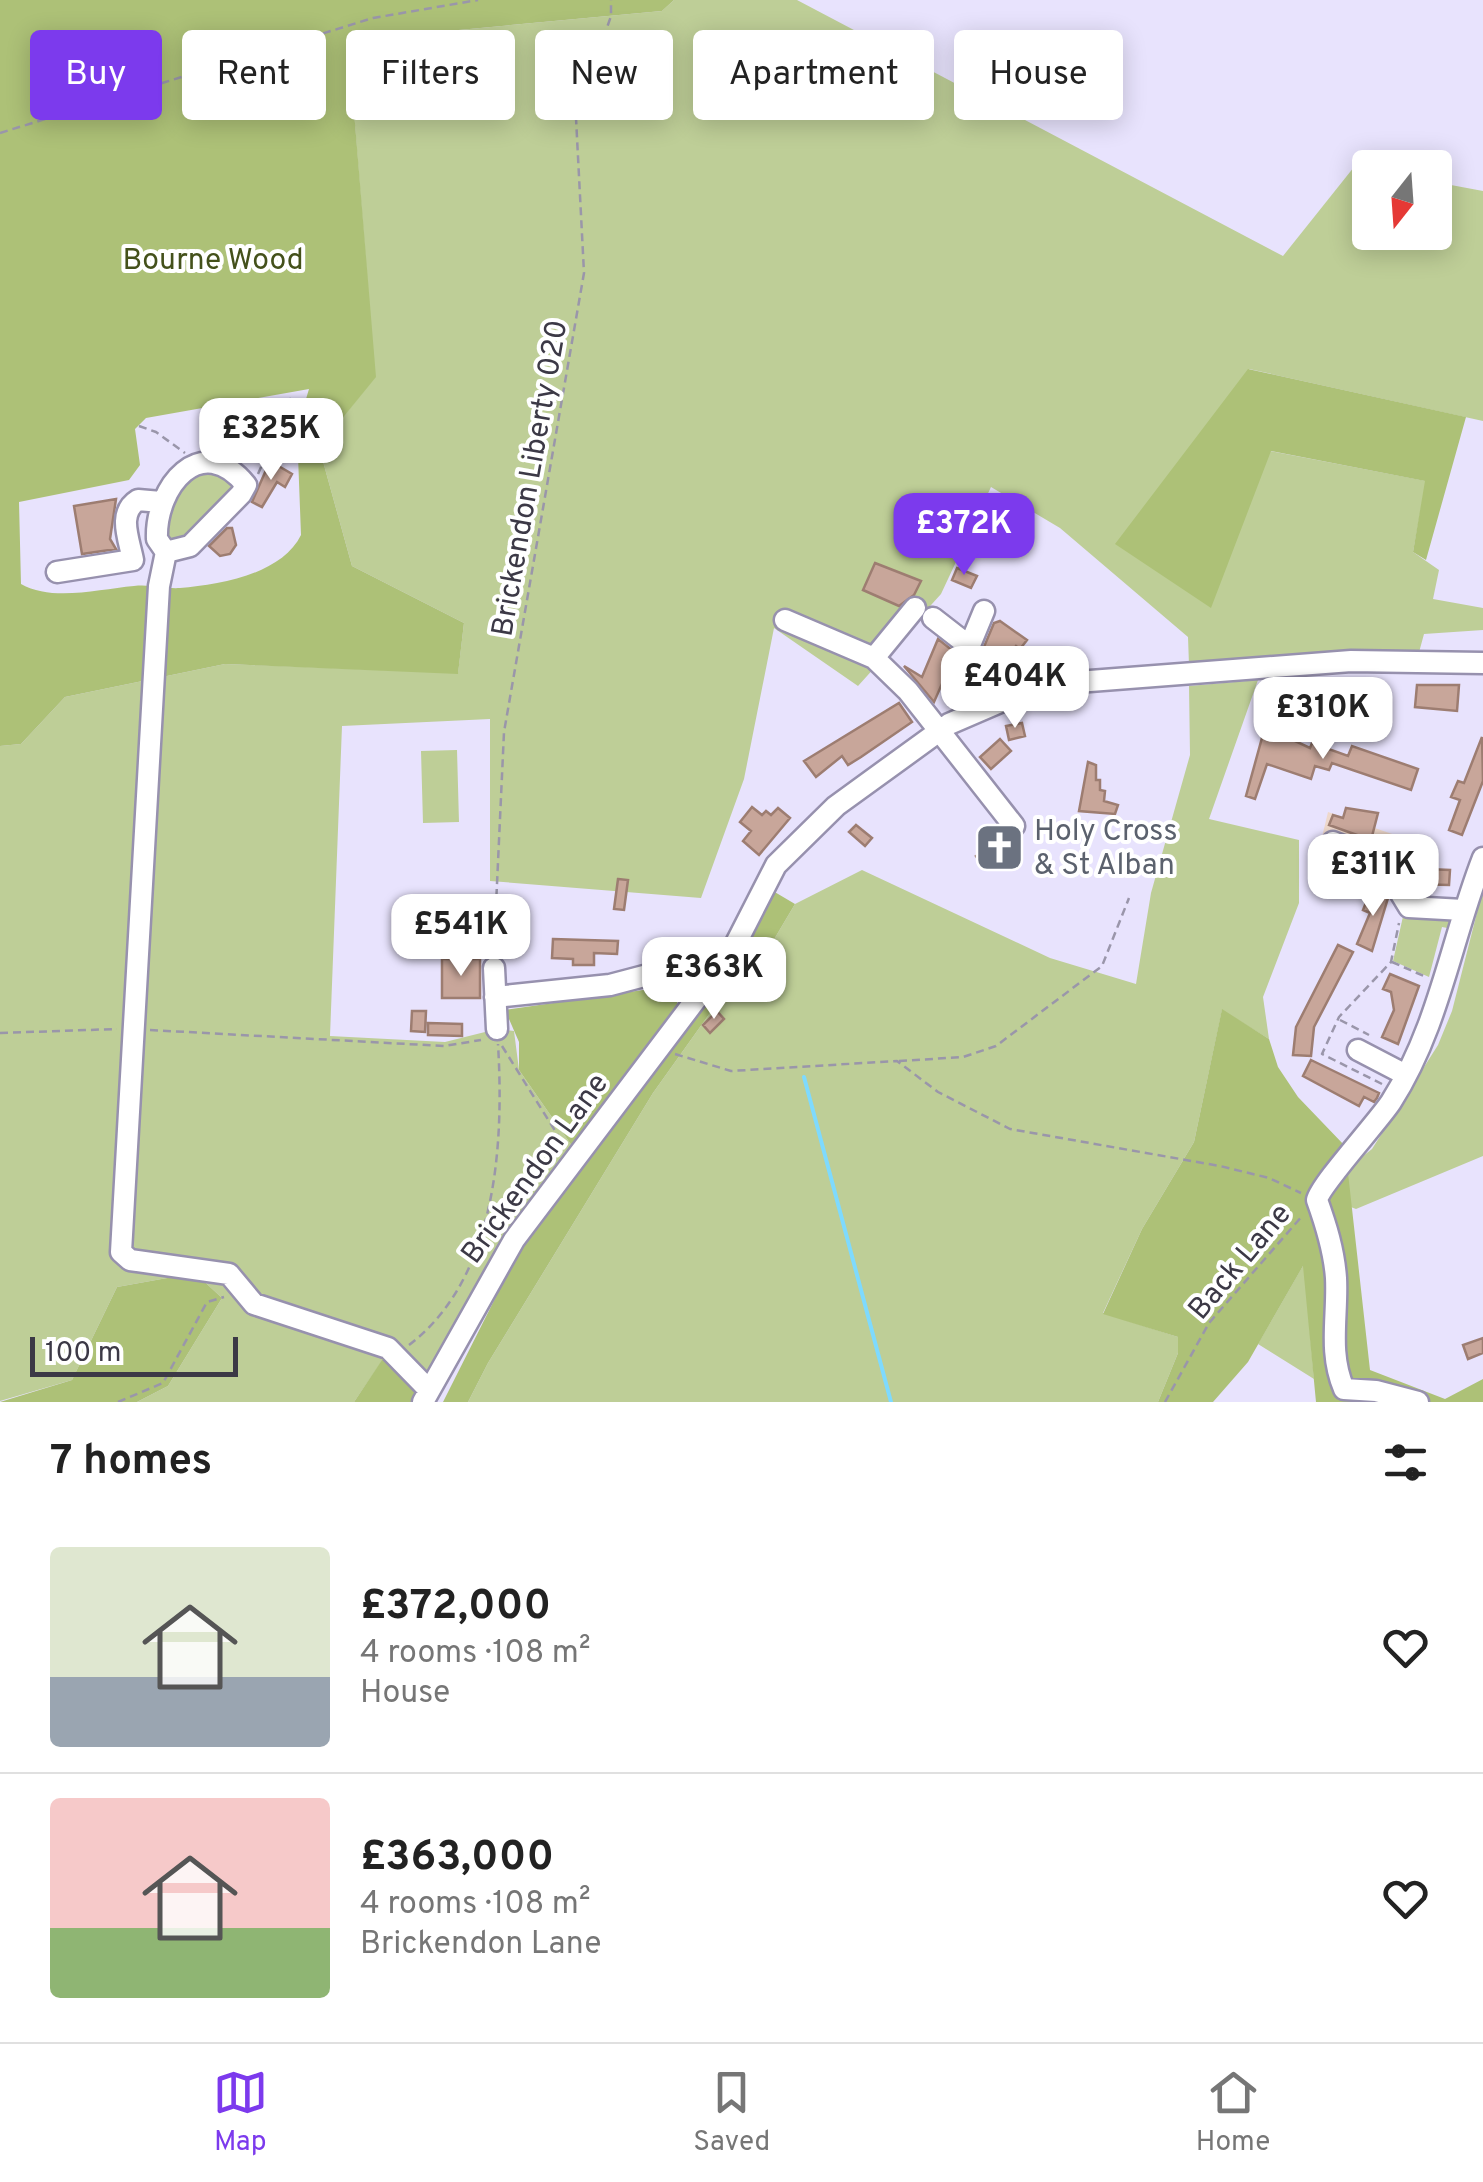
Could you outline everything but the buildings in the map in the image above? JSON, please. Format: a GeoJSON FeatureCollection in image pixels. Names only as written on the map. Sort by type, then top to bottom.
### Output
{"type":"FeatureCollection","features":[{"type":"Feature","properties":{"kind":"street"},"geometry":{"type":"LineString","coordinates":[[166,552],[190,546],[246,485],[224,466],[196,465],[175,479],[161,502],[156,539],[166,552],[153,630],[121,1252],[130,1260],[230,1274],[254,1304],[388,1348],[426,1396]]}},
{"type":"Feature","properties":{"kind":"street"},"geometry":{"type":"LineString","coordinates":[[57,572],[133,560],[124,517],[127,509],[138,500],[161,502]]}},
{"type":"Feature","properties":{"kind":"street"},"geometry":{"type":"LineString","coordinates":[[984,611],[966,657],[1000,696],[1000,702]]}},
{"type":"Feature","properties":{"kind":"street"},"geometry":{"type":"LineString","coordinates":[[874,658],[924,613],[969,646]]}},
{"type":"Feature","properties":{"kind":"street"},"geometry":{"type":"LineString","coordinates":[[785,620],[874,658],[908,691],[1014,826]]}},
{"type":"Feature","properties":{"kind":"street","name":"Brickendon Lane"},"geometry":{"type":"LineString","coordinates":[[426,1396],[514,1240],[731,954],[765,880],[788,851],[836,806],[938,732],[1000,702],[1064,682],[1351,661],[1483,663]]}},
{"type":"Feature","properties":{"kind":"street"},"geometry":{"type":"LineString","coordinates":[[1333,842],[1382,862],[1409,907],[1463,910]]}},
{"type":"Feature","properties":{"kind":"street"},"geometry":{"type":"LineString","coordinates":[[1418,1402],[1376,1390],[1344,1389],[1334,1356],[1336,1280],[1332,1246],[1317,1200],[1325,1183],[1352,1156],[1401,1084],[1444,985],[1463,910],[1483,858]]}},
{"type":"Feature","properties":{"kind":"street"},"geometry":{"type":"LineString","coordinates":[[495,997],[575,990],[731,954]]}},
{"type":"Feature","properties":{"kind":"street"},"geometry":{"type":"LineString","coordinates":[[491,1034],[494,968]]}},
{"type":"Feature","properties":{"kind":"street"},"geometry":{"type":"LineString","coordinates":[[682,968],[702,992]]}},
{"type":"Feature","properties":{"kind":"street"},"geometry":{"type":"LineString","coordinates":[[1358,1050],[1401,1084]]}},
{"type":"Feature","properties":{"kind":"path"},"geometry":{"type":"LineString","coordinates":[[0,133],[373,18],[478,0]]}},
{"type":"Feature","properties":{"kind":"path","name":"Brickendon Liberty 020"},"geometry":{"type":"LineString","coordinates":[[494,968],[492,910],[504,732],[584,273],[576,118],[612,16],[611,0]]}},
{"type":"Feature","properties":{"kind":"path"},"geometry":{"type":"LineString","coordinates":[[246,485],[256,478],[291,398]]}},
{"type":"Feature","properties":{"kind":"path"},"geometry":{"type":"LineString","coordinates":[[139,426],[168,440],[196,465]]}},
{"type":"Feature","properties":{"kind":"path"},"geometry":{"type":"LineString","coordinates":[[657,1047],[731,1071],[963,1058],[996,1046],[1102,966],[1129,898]]}},
{"type":"Feature","properties":{"kind":"path"},"geometry":{"type":"LineString","coordinates":[[1401,1084],[1322,1054],[1339,1017],[1391,962],[1402,908],[1409,907]]}},
{"type":"Feature","properties":{"kind":"path"},"geometry":{"type":"LineString","coordinates":[[1391,962],[1444,985]]}},
{"type":"Feature","properties":{"kind":"path"},"geometry":{"type":"LineString","coordinates":[[0,1032],[135,1028],[444,1046],[491,1034]]}},
{"type":"Feature","properties":{"kind":"path"},"geometry":{"type":"LineString","coordinates":[[388,1348],[410,1345],[434,1325],[470,1264],[492,1200],[501,1090],[498,1038],[572,1160]]}},
{"type":"Feature","properties":{"kind":"path"},"geometry":{"type":"LineString","coordinates":[[897,1061],[938,1092],[1010,1130],[1220,1166],[1269,1178],[1317,1200]]}},
{"type":"Feature","properties":{"kind":"path","name":"Back Lane"},"geometry":{"type":"LineString","coordinates":[[1165,1402],[1209,1323],[1317,1200]]}},
{"type":"Feature","properties":{"kind":"path"},"geometry":{"type":"LineString","coordinates":[[118,1402],[163,1383],[207,1302],[230,1296],[254,1304]]}},
{"type":"Feature","properties":{"kind":"shaded area"},"geometry":{"type":"Polygon","coordinates":[[[1328,812],[1398,836],[1394,879],[1387,887],[1317,858],[1328,812]]]}},
{"type":"Feature","properties":{"kind":"green space","name":"Bourne Wood"},"geometry":{"type":"Polygon","coordinates":[[[0,0],[674,0],[662,11],[458,30],[346,30],[346,120],[355,120],[376,377],[319,447],[352,566],[464,623],[458,674],[225,664],[65,697],[21,744],[0,746],[0,0]],[[309,389],[146,418],[135,429],[140,465],[129,480],[19,502],[21,584],[62,593],[213,584],[265,568],[292,548],[301,535],[297,429],[309,389]]]}},
{"type":"Feature","properties":{"kind":"green space"},"geometry":{"type":"Polygon","coordinates":[[[674,0],[797,0],[854,30],[693,30],[693,120],[934,120],[934,72],[954,83],[954,120],[1025,120],[1283,256],[1352,170],[1352,250],[1452,250],[1452,185],[1483,191],[1483,421],[1249,369],[1270,451],[1426,481],[1413,552],[1439,570],[1433,599],[1483,608],[1483,630],[1424,634],[1418,656],[1189,665],[1188,637],[1060,528],[991,487],[941,594],[858,686],[774,628],[744,779],[701,898],[490,881],[490,719],[342,726],[330,1036],[445,1042],[497,1029],[514,1031],[519,1070],[572,1146],[459,1314],[420,1393],[384,1358],[354,1402],[137,1402],[168,1386],[222,1298],[195,1273],[117,1287],[72,1380],[0,1401],[0,746],[21,744],[65,697],[225,664],[458,673],[464,623],[352,566],[319,447],[375,377],[355,120],[515,120],[515,30],[458,30],[662,11],[674,0]]]}},
{"type":"Feature","properties":{"kind":"green space"},"geometry":{"type":"Polygon","coordinates":[[[1248,369],[1466,417],[1426,560],[1413,552],[1425,481],[1271,451],[1211,608],[1115,544],[1248,369]]]}},
{"type":"Feature","properties":{"kind":"green space"},"geometry":{"type":"Polygon","coordinates":[[[200,466],[238,483],[204,527],[172,547],[161,528],[168,498],[200,466]]]}},
{"type":"Feature","properties":{"kind":"green space"},"geometry":{"type":"Polygon","coordinates":[[[1258,680],[1209,819],[1299,840],[1299,903],[1263,997],[1269,1039],[1222,1010],[1194,1142],[1142,1229],[1103,1313],[1178,1337],[1178,1353],[1158,1402],[468,1402],[653,1093],[710,1013],[763,958],[795,904],[862,870],[1050,958],[1136,984],[1151,893],[1190,755],[1189,686],[1258,680]]]}},
{"type":"Feature","properties":{"kind":"green space"},"geometry":{"type":"Polygon","coordinates":[[[457,750],[459,822],[423,823],[421,751],[457,750]]]}},
{"type":"Feature","properties":{"kind":"green space"},"geometry":{"type":"Polygon","coordinates":[[[1483,889],[1483,1156],[1356,1209],[1327,1198],[1349,1167],[1372,1149],[1438,1045],[1452,1011],[1483,889]]]}},
{"type":"Feature","properties":{"kind":"green space"},"geometry":{"type":"Polygon","coordinates":[[[773,891],[795,904],[763,958],[710,1013],[653,1093],[468,1402],[443,1402],[516,1257],[739,960],[773,891]]]}},
{"type":"Feature","properties":{"kind":"green space"},"geometry":{"type":"Polygon","coordinates":[[[1404,912],[1451,917],[1453,929],[1442,927],[1429,977],[1393,961],[1404,912]]]}},
{"type":"Feature","properties":{"kind":"green space"},"geometry":{"type":"Polygon","coordinates":[[[643,990],[677,996],[678,1013],[618,1083],[572,1146],[519,1070],[519,1042],[505,1010],[643,990]]]}},
{"type":"Feature","properties":{"kind":"green space"},"geometry":{"type":"Polygon","coordinates":[[[1222,1009],[1269,1039],[1278,1067],[1298,1097],[1345,1146],[1370,1370],[1445,1399],[1483,1379],[1483,1402],[1316,1402],[1303,1266],[1248,1362],[1213,1402],[1158,1402],[1178,1353],[1178,1337],[1103,1314],[1142,1229],[1194,1142],[1222,1009]]]}},
{"type":"Feature","properties":{"kind":"green space"},"geometry":{"type":"Polygon","coordinates":[[[1304,1264],[1314,1379],[1258,1344],[1304,1264]]]}},
{"type":"Feature","properties":{"kind":"green space"},"geometry":{"type":"Polygon","coordinates":[[[195,1273],[222,1298],[168,1386],[137,1402],[0,1402],[72,1380],[117,1287],[195,1273]]]}},
{"type":"Feature","properties":{"kind":"green space"},"geometry":{"type":"Polygon","coordinates":[[[384,1357],[420,1393],[415,1402],[354,1402],[384,1357]]]}},
{"type":"Feature","properties":{"kind":"waterway"},"geometry":{"type":"LineString","coordinates":[[804,1077],[891,1402]]}},
{"type":"Feature","properties":{"kind":"place","name":"Holy Cross & St Alban"},"geometry":{"type":"Point","coordinates":[999,847]}}]}
